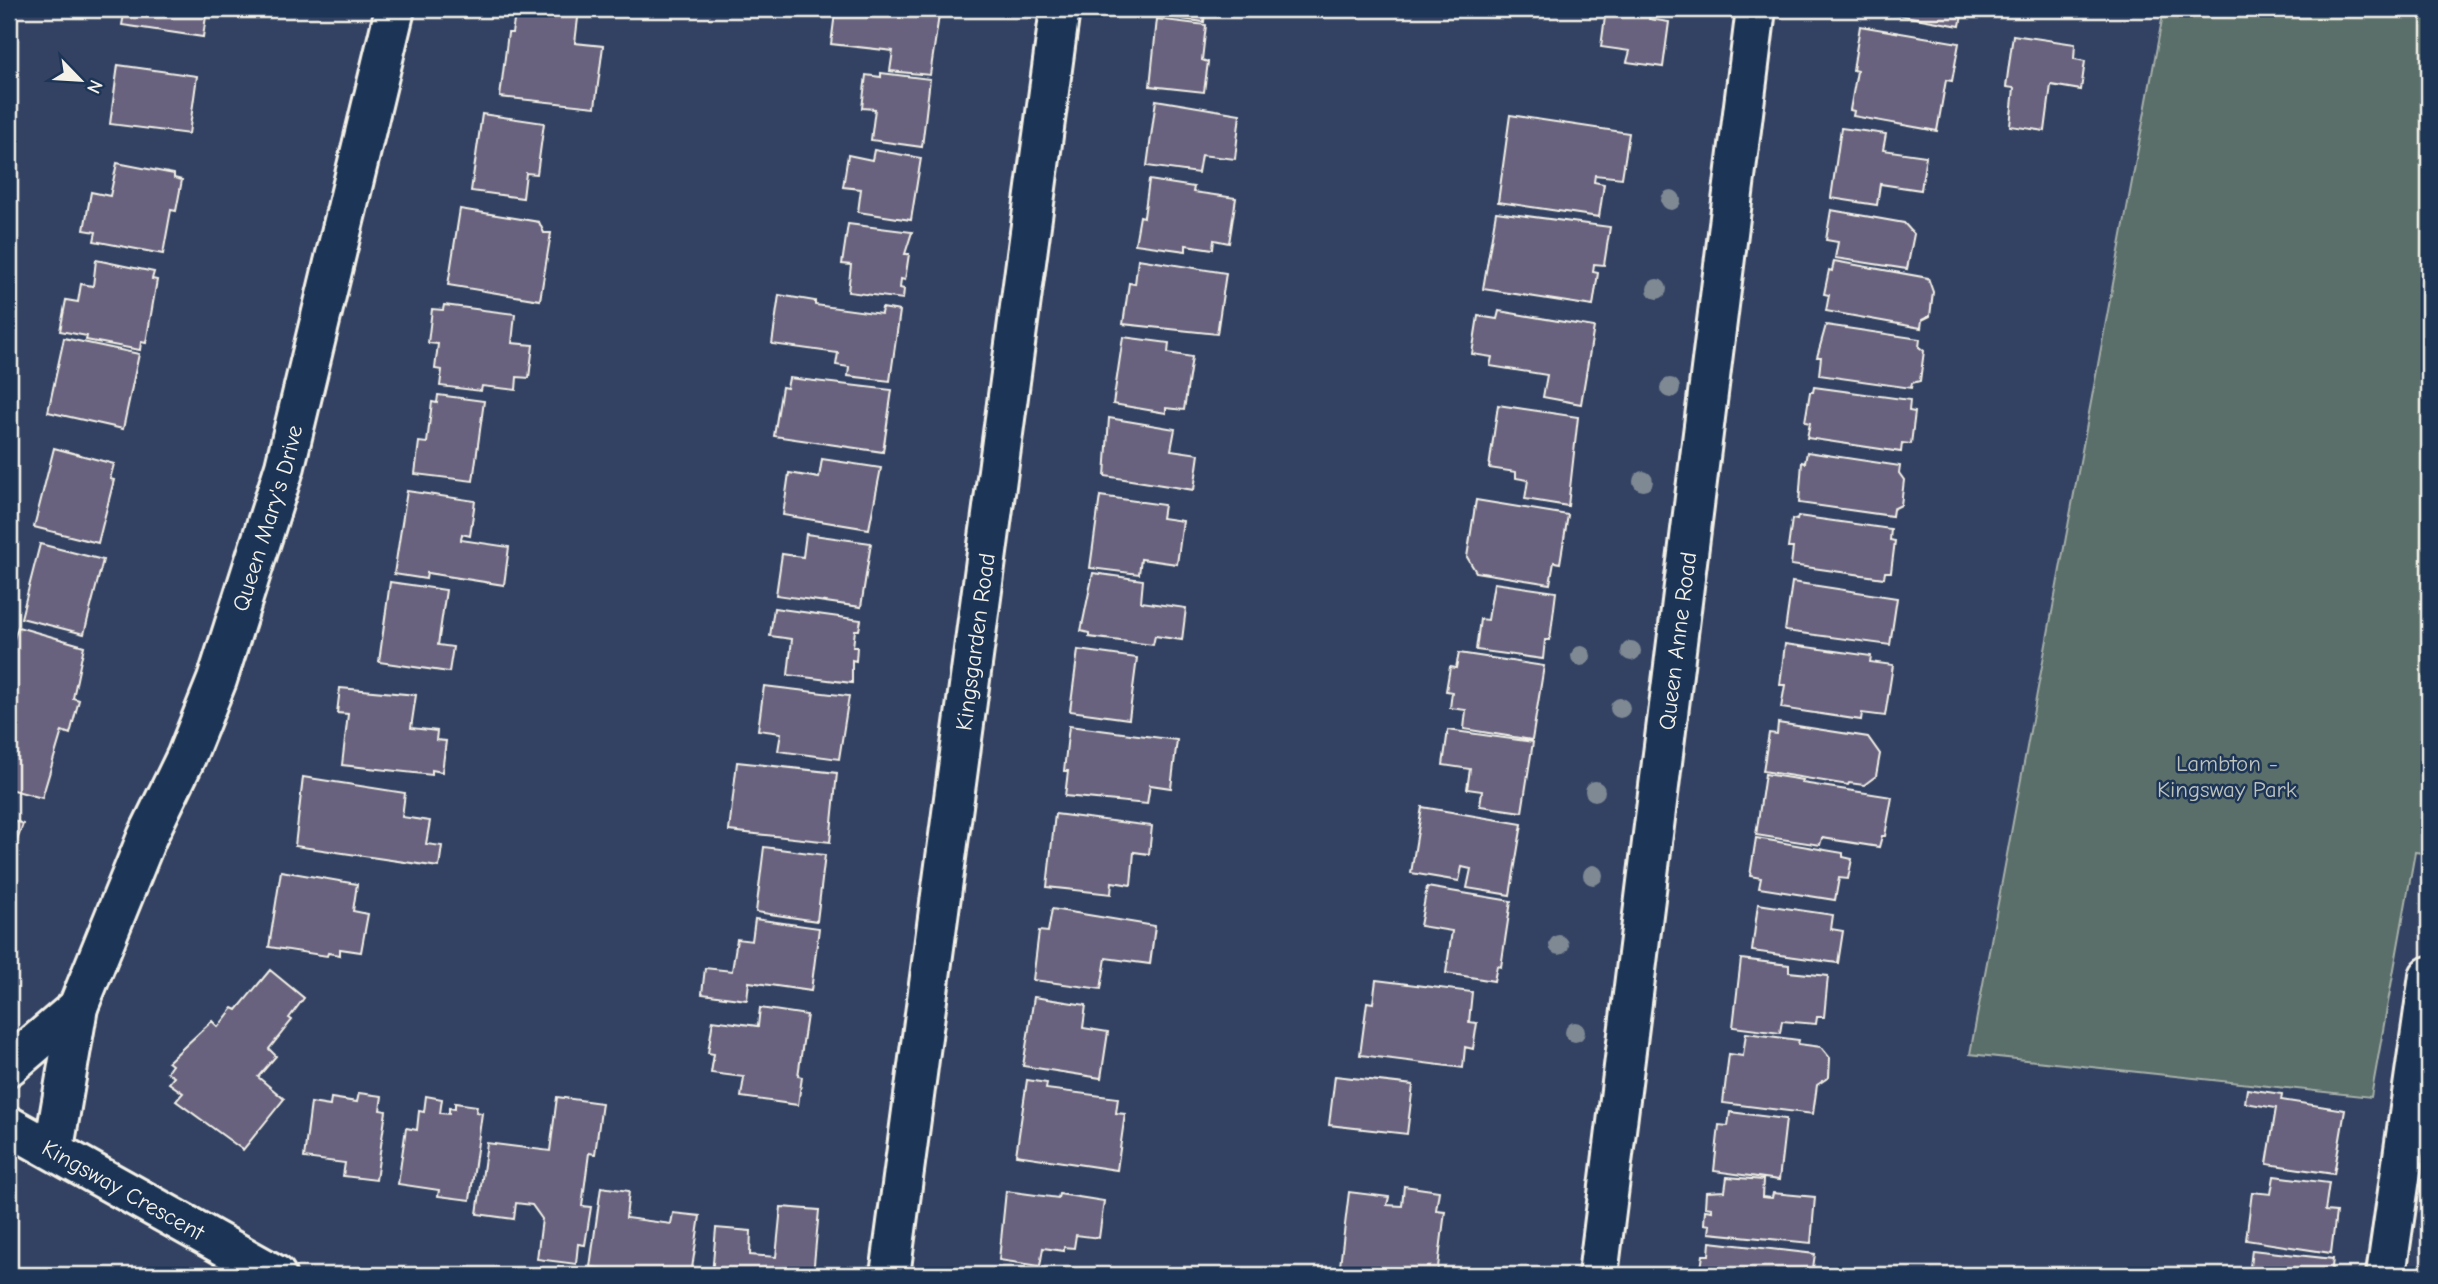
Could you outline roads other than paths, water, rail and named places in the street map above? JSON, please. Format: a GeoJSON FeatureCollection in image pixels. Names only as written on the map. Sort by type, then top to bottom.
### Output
{"type":"FeatureCollection","features":[{"type":"Feature","properties":{"kind":"street","name":"Queen Mary's Drive"},"geometry":{"type":"LineString","coordinates":[[54,1148],[78,1007],[146,837],[186,757],[217,680],[285,466],[395,9]]}},
{"type":"Feature","properties":{"kind":"street","name":"Kingsgarden Road"},"geometry":{"type":"LineString","coordinates":[[890,1275],[1060,9]]}},
{"type":"Feature","properties":{"kind":"street","name":"Queen Anne Road"},"geometry":{"type":"LineString","coordinates":[[1598,1275],[1756,9]]}},
{"type":"Feature","properties":{"kind":"street"},"geometry":{"type":"LineString","coordinates":[[2386,1275],[2429,976]]}},
{"type":"Feature","properties":{"kind":"street","name":"Queen Mary's Drive"},"geometry":{"type":"LineString","coordinates":[[9,1066],[78,1007]]}},
{"type":"Feature","properties":{"kind":"street","name":"Kingsway Crescent"},"geometry":{"type":"LineString","coordinates":[[9,1126],[54,1148],[276,1275]]}},
{"type":"Feature","properties":{"kind":"park label","name":"Lambton - Kingsway Park"},"geometry":{"type":"Point","coordinates":[2227,776]}}]}
